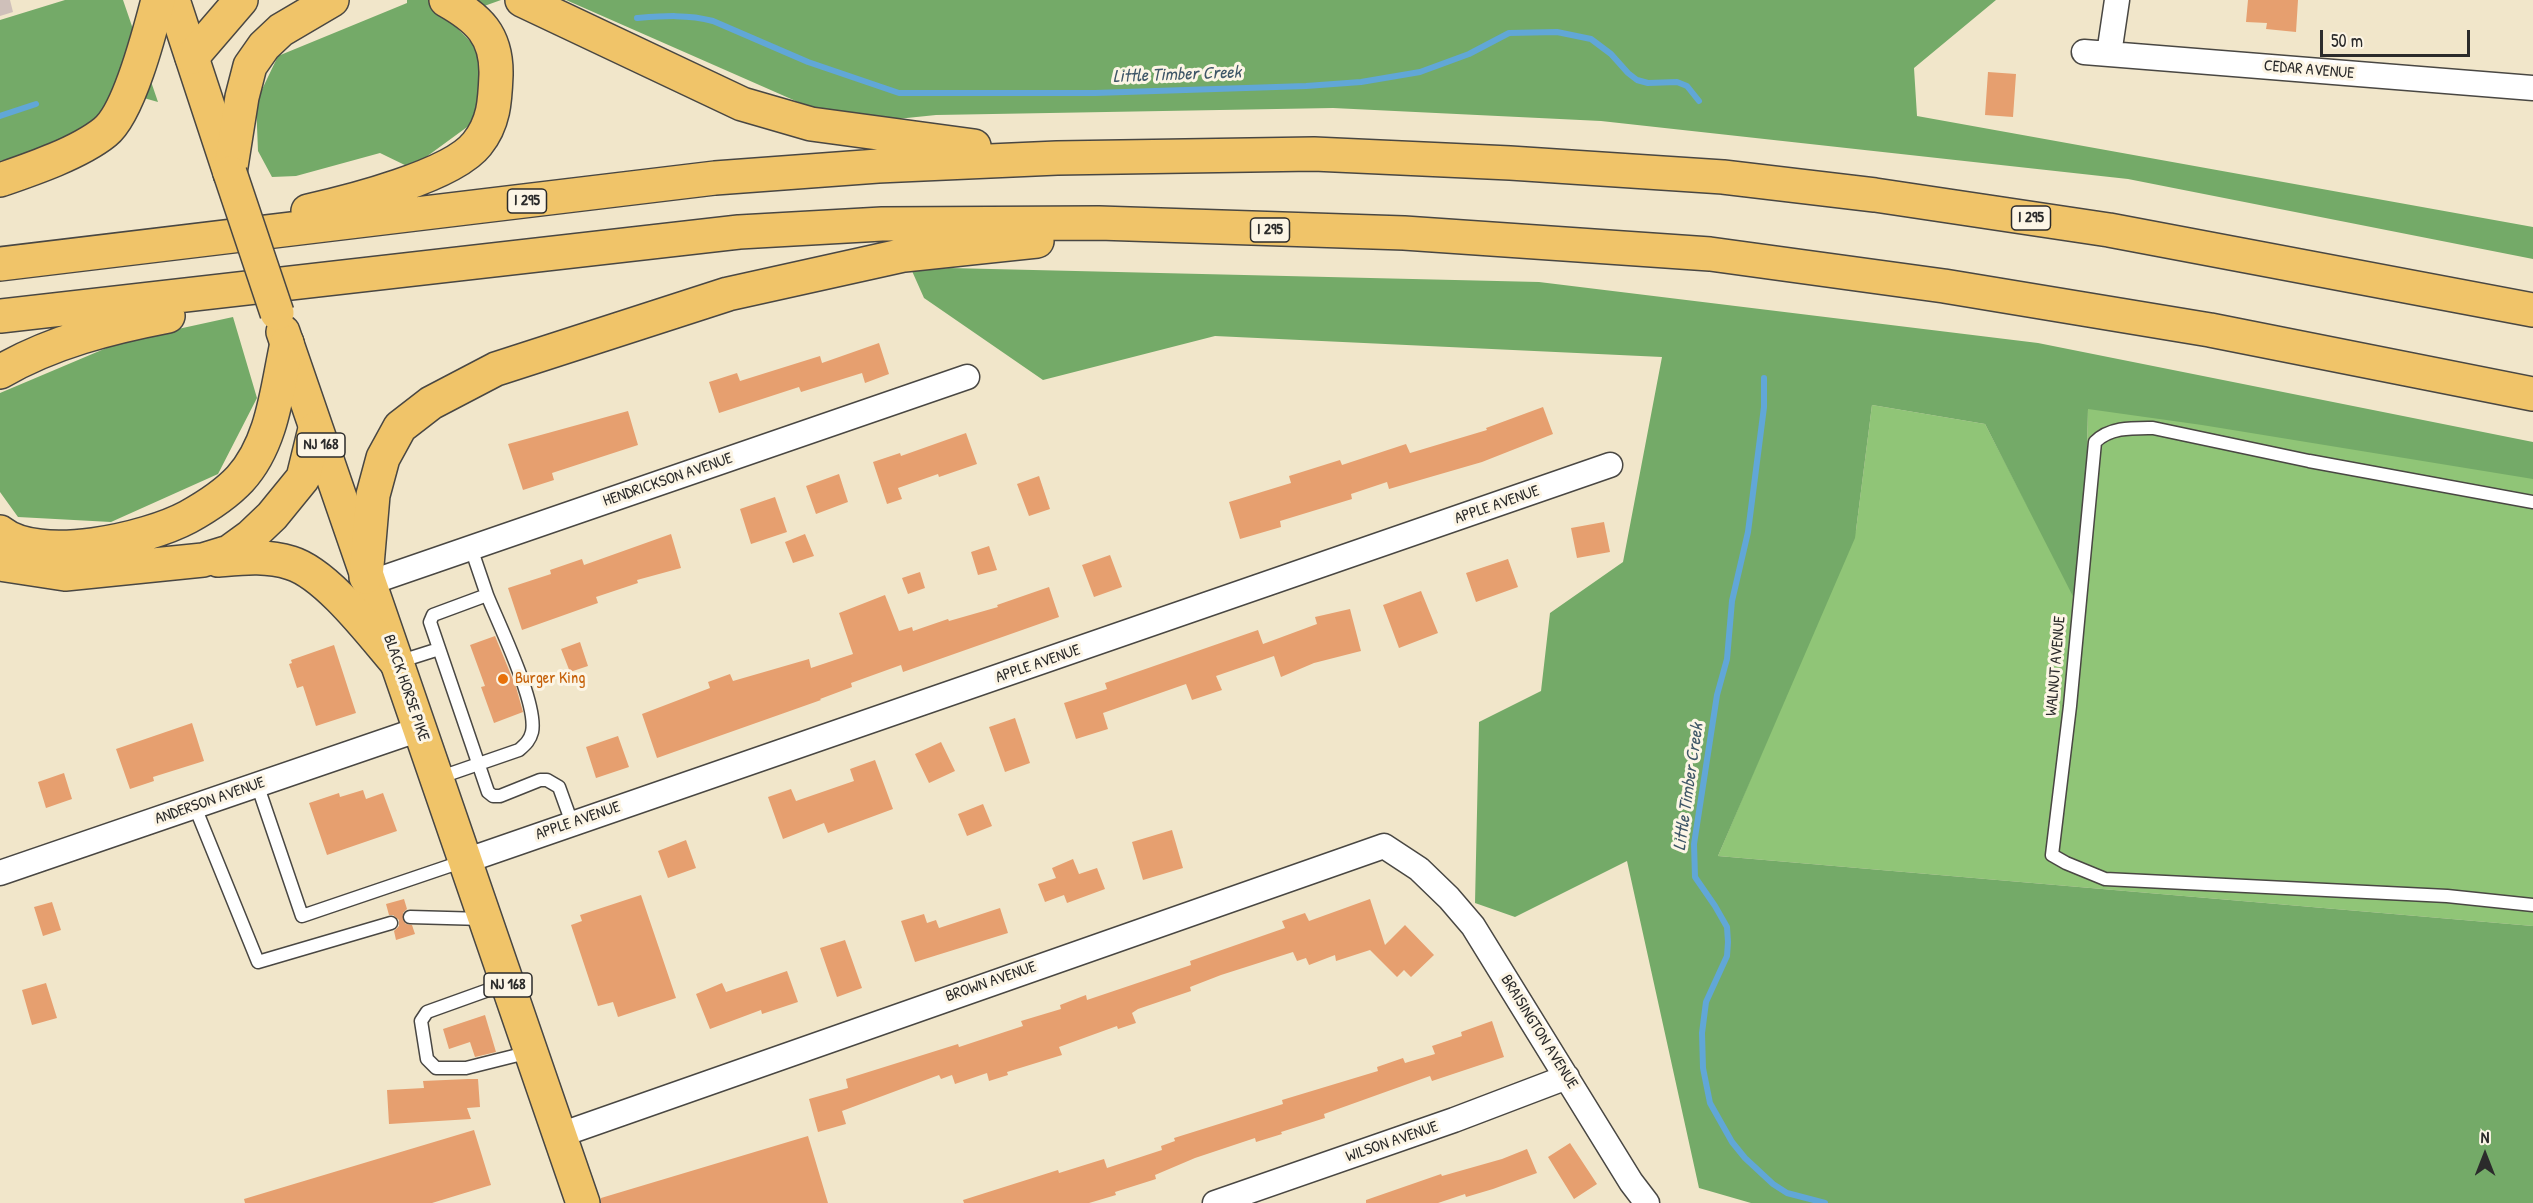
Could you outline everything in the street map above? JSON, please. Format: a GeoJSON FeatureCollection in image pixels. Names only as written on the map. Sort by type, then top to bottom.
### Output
{"type":"FeatureCollection","features":[{"type":"Feature","properties":{"kind":"main road"},"geometry":{"type":"LineString","coordinates":[[0,180],[41,165],[106,131],[123,104],[140,63],[158,0]]}},
{"type":"Feature","properties":{"kind":"main road","name":"NJ 168"},"geometry":{"type":"LineString","coordinates":[[173,0],[230,173]]}},
{"type":"Feature","properties":{"kind":"main road"},"geometry":{"type":"LineString","coordinates":[[192,57],[241,0]]}},
{"type":"Feature","properties":{"kind":"main road"},"geometry":{"type":"LineString","coordinates":[[230,173],[242,97],[250,66],[264,46],[281,30],[332,0]]}},
{"type":"Feature","properties":{"kind":"main road"},"geometry":{"type":"LineString","coordinates":[[168,244],[323,208],[433,174],[467,156],[478,143],[492,116],[496,61],[491,43],[481,24],[470,14],[446,0]]}},
{"type":"Feature","properties":{"kind":"main road"},"geometry":{"type":"LineString","coordinates":[[522,0],[742,104],[811,124],[1056,158]]}},
{"type":"Feature","properties":{"kind":"main road","name":"I 295"},"geometry":{"type":"LineString","coordinates":[[0,264],[715,178],[878,166],[1056,158],[1314,154],[1510,163],[1723,177],[1875,195],[2109,230],[2533,310]]}},
{"type":"Feature","properties":{"kind":"main road","name":"BLACK HORSE PIKE"},"geometry":{"type":"LineString","coordinates":[[230,173],[315,429],[583,1203]]}},
{"type":"Feature","properties":{"kind":"main road"},"geometry":{"type":"LineString","coordinates":[[368,580],[373,495],[383,458],[400,427],[431,403],[496,369],[728,294],[904,255],[1029,243],[1100,223]]}},
{"type":"Feature","properties":{"kind":"main road","name":"I 295"},"geometry":{"type":"LineString","coordinates":[[0,316],[739,232],[882,224],[1100,223],[1404,233],[1710,255],[1944,286],[2210,330],[2533,394]]}},
{"type":"Feature","properties":{"kind":"main road"},"geometry":{"type":"LineString","coordinates":[[0,372],[18,361],[63,343],[136,322],[404,271]]}},
{"type":"Feature","properties":{"kind":"main road"},"geometry":{"type":"LineString","coordinates":[[0,532],[5,536],[41,548],[82,546],[141,534],[187,518],[216,499],[240,479],[265,440],[282,328]]}},
{"type":"Feature","properties":{"kind":"main road"},"geometry":{"type":"LineString","coordinates":[[0,564],[65,574],[203,560],[229,552],[251,536],[272,516],[303,478],[315,429]]}},
{"type":"Feature","properties":{"kind":"main road"},"geometry":{"type":"LineString","coordinates":[[186,562],[261,557],[292,563],[324,584],[345,603],[397,663]]}},
{"type":"Feature","properties":{"kind":"street"},"geometry":{"type":"LineString","coordinates":[[2109,54],[2117,0]]}},
{"type":"Feature","properties":{"kind":"street","name":"CEDAR AVENUE"},"geometry":{"type":"LineString","coordinates":[[2084,52],[2533,88]]}},
{"type":"Feature","properties":{"kind":"street","name":"HENDRICKSON AVENUE"},"geometry":{"type":"LineString","coordinates":[[368,580],[471,548],[967,377]]}},
{"type":"Feature","properties":{"kind":"street","name":"APPLE AVENUE"},"geometry":{"type":"LineString","coordinates":[[465,861],[1610,465]]}},
{"type":"Feature","properties":{"kind":"street","name":"ANDERSON AVENUE"},"geometry":{"type":"LineString","coordinates":[[0,873],[420,729]]}},
{"type":"Feature","properties":{"kind":"street","name":"BROWN AVENUE"},"geometry":{"type":"LineString","coordinates":[[560,1135],[1384,846],[1419,869]]}},
{"type":"Feature","properties":{"kind":"street","name":"BRAISINGTON AVENUE"},"geometry":{"type":"LineString","coordinates":[[1419,869],[1449,898],[1473,926],[1631,1182],[1647,1203]]}},
{"type":"Feature","properties":{"kind":"street","name":"WILSON AVENUE"},"geometry":{"type":"LineString","coordinates":[[1215,1203],[1454,1120],[1567,1077]]}},
{"type":"Feature","properties":{"kind":"lane","name":"WALNUT AVENUE"},"geometry":{"type":"LineString","coordinates":[[2533,502],[2309,461],[2153,428],[2128,428],[2103,435],[2095,442],[2070,706],[2052,855],[2105,879],[2446,896],[2533,905]]}},
{"type":"Feature","properties":{"kind":"lane"},"geometry":{"type":"LineString","coordinates":[[436,778],[519,750],[529,741],[532,730],[532,707],[487,595],[471,548]]}},
{"type":"Feature","properties":{"kind":"lane"},"geometry":{"type":"LineString","coordinates":[[487,595],[433,615],[430,622],[488,792],[493,796],[500,796],[540,780],[554,783],[559,787],[572,823]]}},
{"type":"Feature","properties":{"kind":"lane"},"geometry":{"type":"LineString","coordinates":[[397,663],[439,649]]}},
{"type":"Feature","properties":{"kind":"lane"},"geometry":{"type":"LineString","coordinates":[[257,784],[302,916],[465,861]]}},
{"type":"Feature","properties":{"kind":"lane"},"geometry":{"type":"LineString","coordinates":[[195,807],[258,962],[391,923]]}},
{"type":"Feature","properties":{"kind":"lane"},"geometry":{"type":"LineString","coordinates":[[410,917],[485,919]]}},
{"type":"Feature","properties":{"kind":"lane"},"geometry":{"type":"LineString","coordinates":[[508,983],[428,1012],[421,1021],[428,1059],[436,1068],[466,1068],[531,1052]]}},
{"type":"Feature","properties":{"kind":"shaded area"},"geometry":{"type":"Polygon","coordinates":[[[0,0],[10,0],[13,12],[0,16],[0,0]]]}},
{"type":"Feature","properties":{"kind":"green space"},"geometry":{"type":"Polygon","coordinates":[[[65,0],[123,0],[158,102],[126,93],[69,144],[0,161],[0,20],[65,0]]]}},
{"type":"Feature","properties":{"kind":"green space"},"geometry":{"type":"Polygon","coordinates":[[[407,0],[501,0],[448,19],[486,57],[489,111],[411,168],[380,153],[296,176],[272,177],[258,151],[256,102],[278,56],[407,3],[407,0]]]}},
{"type":"Feature","properties":{"kind":"green space"},"geometry":{"type":"Polygon","coordinates":[[[566,0],[1996,0],[1914,68],[1917,116],[2533,227],[2533,259],[2128,179],[1601,121],[1333,108],[936,115],[848,124],[566,0]]]}},
{"type":"Feature","properties":{"kind":"green space"},"geometry":{"type":"Polygon","coordinates":[[[949,268],[1539,282],[2038,343],[2533,442],[2533,479],[2202,425],[2088,409],[2083,616],[1985,424],[1872,405],[1855,538],[1718,856],[2533,926],[2533,1203],[1751,1203],[1699,1188],[1627,861],[1515,917],[1475,903],[1479,722],[1541,691],[1550,613],[1623,562],[1662,357],[1215,336],[1043,380],[924,298],[912,271],[949,268]]]}},
{"type":"Feature","properties":{"kind":"green space"},"geometry":{"type":"Polygon","coordinates":[[[233,317],[257,398],[218,474],[111,522],[18,517],[0,492],[0,393],[123,341],[233,317]]]}},
{"type":"Feature","properties":{"kind":"green space"},"geometry":{"type":"Polygon","coordinates":[[[2111,389],[2533,474],[2533,926],[1718,856],[1856,530],[1872,405],[1985,424],[2027,505],[2086,496],[2088,409],[2111,389]]]}},
{"type":"Feature","properties":{"kind":"building"},"geometry":{"type":"Polygon","coordinates":[[[2248,0],[2298,0],[2296,32],[2266,29],[2267,23],[2246,22],[2248,0]]]}},
{"type":"Feature","properties":{"kind":"building"},"geometry":{"type":"Polygon","coordinates":[[[1988,72],[2016,74],[2013,117],[1985,115],[1988,72]]]}},
{"type":"Feature","properties":{"kind":"building"},"geometry":{"type":"Polygon","coordinates":[[[879,343],[889,374],[865,383],[862,373],[801,392],[799,387],[719,413],[709,382],[737,373],[740,381],[820,356],[822,363],[879,343]]]}},
{"type":"Feature","properties":{"kind":"building"},"geometry":{"type":"Polygon","coordinates":[[[1543,407],[1553,434],[1482,462],[1389,489],[1387,482],[1351,494],[1352,499],[1280,521],[1281,527],[1240,539],[1229,502],[1291,483],[1289,476],[1340,460],[1342,465],[1406,444],[1410,453],[1487,430],[1486,428],[1543,407]]]}},
{"type":"Feature","properties":{"kind":"building"},"geometry":{"type":"Polygon","coordinates":[[[628,411],[638,445],[552,473],[554,480],[523,490],[508,444],[628,411]]]}},
{"type":"Feature","properties":{"kind":"building"},"geometry":{"type":"Polygon","coordinates":[[[966,433],[977,464],[898,488],[902,499],[887,504],[873,462],[900,453],[901,456],[966,433]]]}},
{"type":"Feature","properties":{"kind":"building"},"geometry":{"type":"Polygon","coordinates":[[[839,474],[848,502],[816,514],[806,486],[839,474]]]}},
{"type":"Feature","properties":{"kind":"building"},"geometry":{"type":"Polygon","coordinates":[[[1039,476],[1050,509],[1029,516],[1017,484],[1039,476]]]}},
{"type":"Feature","properties":{"kind":"building"},"geometry":{"type":"Polygon","coordinates":[[[775,497],[787,532],[751,544],[740,509],[775,497]]]}},
{"type":"Feature","properties":{"kind":"building"},"geometry":{"type":"Polygon","coordinates":[[[1604,522],[1610,552],[1577,558],[1571,528],[1604,522]]]}},
{"type":"Feature","properties":{"kind":"building"},"geometry":{"type":"Polygon","coordinates":[[[671,534],[681,568],[637,580],[638,583],[596,597],[598,603],[522,630],[508,588],[551,574],[550,570],[582,559],[584,565],[671,534]]]}},
{"type":"Feature","properties":{"kind":"building"},"geometry":{"type":"Polygon","coordinates":[[[805,534],[814,556],[793,563],[785,542],[805,534]]]}},
{"type":"Feature","properties":{"kind":"building"},"geometry":{"type":"Polygon","coordinates":[[[989,546],[997,570],[978,575],[971,552],[989,546]]]}},
{"type":"Feature","properties":{"kind":"building"},"geometry":{"type":"Polygon","coordinates":[[[1110,555],[1122,587],[1094,597],[1082,565],[1110,555]]]}},
{"type":"Feature","properties":{"kind":"building"},"geometry":{"type":"Polygon","coordinates":[[[1508,559],[1518,587],[1476,602],[1466,573],[1508,559]]]}},
{"type":"Feature","properties":{"kind":"building"},"geometry":{"type":"Polygon","coordinates":[[[920,572],[925,588],[908,594],[902,578],[920,572]]]}},
{"type":"Feature","properties":{"kind":"building"},"geometry":{"type":"Polygon","coordinates":[[[1049,587],[1059,617],[903,672],[901,665],[851,683],[852,687],[821,700],[657,758],[642,714],[710,688],[708,682],[730,674],[733,681],[809,659],[811,668],[853,654],[839,613],[885,595],[899,631],[912,627],[913,631],[948,619],[949,621],[998,607],[997,605],[1049,587]]]}},
{"type":"Feature","properties":{"kind":"building"},"geometry":{"type":"Polygon","coordinates":[[[1421,591],[1438,633],[1399,648],[1383,605],[1421,591]]]}},
{"type":"Feature","properties":{"kind":"building"},"geometry":{"type":"Polygon","coordinates":[[[1350,609],[1361,651],[1314,663],[1281,677],[1274,656],[1216,676],[1222,690],[1192,700],[1186,684],[1103,713],[1108,729],[1076,739],[1064,703],[1107,689],[1105,683],[1258,630],[1263,644],[1317,624],[1315,617],[1350,609]]]}},
{"type":"Feature","properties":{"kind":"building"},"geometry":{"type":"Polygon","coordinates":[[[495,636],[516,687],[523,712],[494,723],[481,687],[485,686],[470,645],[495,636]]]}},
{"type":"Feature","properties":{"kind":"building"},"geometry":{"type":"Polygon","coordinates":[[[580,642],[588,666],[570,672],[561,649],[580,642]]]}},
{"type":"Feature","properties":{"kind":"building"},"geometry":{"type":"Polygon","coordinates":[[[334,645],[356,713],[316,726],[303,686],[297,688],[289,664],[292,663],[291,660],[334,645]]]}},
{"type":"Feature","properties":{"kind":"building"},"geometry":{"type":"Polygon","coordinates":[[[1015,718],[1030,763],[1005,772],[989,727],[1015,718]]]}},
{"type":"Feature","properties":{"kind":"building"},"geometry":{"type":"Polygon","coordinates":[[[192,723],[204,761],[153,777],[154,781],[130,789],[116,749],[192,723]]]}},
{"type":"Feature","properties":{"kind":"building"},"geometry":{"type":"Polygon","coordinates":[[[618,736],[629,767],[596,778],[586,747],[618,736]]]}},
{"type":"Feature","properties":{"kind":"building"},"geometry":{"type":"Polygon","coordinates":[[[941,742],[955,771],[929,783],[915,754],[941,742]]]}},
{"type":"Feature","properties":{"kind":"building"},"geometry":{"type":"Polygon","coordinates":[[[875,760],[893,809],[828,833],[824,823],[783,839],[768,797],[791,789],[796,801],[854,781],[850,769],[875,760]]]}},
{"type":"Feature","properties":{"kind":"building"},"geometry":{"type":"Polygon","coordinates":[[[64,773],[72,799],[46,808],[38,782],[64,773]]]}},
{"type":"Feature","properties":{"kind":"building"},"geometry":{"type":"Polygon","coordinates":[[[363,790],[366,799],[383,793],[397,831],[327,855],[309,803],[339,793],[340,797],[363,790]]]}},
{"type":"Feature","properties":{"kind":"building"},"geometry":{"type":"Polygon","coordinates":[[[983,804],[992,826],[967,836],[958,814],[983,804]]]}},
{"type":"Feature","properties":{"kind":"building"},"geometry":{"type":"Polygon","coordinates":[[[1172,830],[1183,868],[1143,880],[1132,842],[1172,830]]]}},
{"type":"Feature","properties":{"kind":"building"},"geometry":{"type":"Polygon","coordinates":[[[686,840],[696,868],[668,878],[658,851],[686,840]]]}},
{"type":"Feature","properties":{"kind":"building"},"geometry":{"type":"Polygon","coordinates":[[[1073,859],[1079,874],[1097,868],[1105,889],[1067,903],[1064,895],[1045,902],[1038,884],[1056,878],[1052,868],[1073,859]]]}},
{"type":"Feature","properties":{"kind":"building"},"geometry":{"type":"Polygon","coordinates":[[[641,895],[676,998],[618,1017],[613,1002],[598,1006],[571,925],[582,921],[580,915],[641,895]]]}},
{"type":"Feature","properties":{"kind":"building"},"geometry":{"type":"Polygon","coordinates":[[[404,899],[407,909],[403,913],[403,920],[406,924],[412,925],[415,934],[396,940],[394,931],[399,926],[399,920],[389,915],[386,904],[404,899]]]}},
{"type":"Feature","properties":{"kind":"building"},"geometry":{"type":"Polygon","coordinates":[[[1370,899],[1385,945],[1405,925],[1434,955],[1411,977],[1404,970],[1397,977],[1370,950],[1336,961],[1335,955],[1309,965],[1306,958],[1297,961],[1293,952],[1221,975],[1190,987],[1191,991],[1138,1009],[1132,1013],[1136,1023],[1118,1029],[1117,1026],[1059,1047],[1062,1055],[1007,1072],[1008,1075],[989,1081],[987,1073],[955,1084],[952,1075],[941,1079],[939,1075],[842,1111],[846,1124],[818,1132],[809,1099],[848,1088],[846,1079],[1023,1026],[1021,1021],[1061,1009],[1060,1005],[1086,995],[1087,1000],[1191,965],[1190,961],[1285,928],[1282,921],[1305,913],[1309,921],[1370,899]]]}},
{"type":"Feature","properties":{"kind":"building"},"geometry":{"type":"Polygon","coordinates":[[[52,902],[61,930],[43,936],[34,907],[52,902]]]}},
{"type":"Feature","properties":{"kind":"building"},"geometry":{"type":"Polygon","coordinates":[[[1000,908],[1008,933],[915,962],[901,921],[924,914],[927,923],[936,920],[939,928],[1000,908]]]}},
{"type":"Feature","properties":{"kind":"building"},"geometry":{"type":"Polygon","coordinates":[[[845,940],[862,988],[837,997],[820,948],[845,940]]]}},
{"type":"Feature","properties":{"kind":"building"},"geometry":{"type":"Polygon","coordinates":[[[787,971],[798,1002],[762,1014],[761,1010],[710,1029],[696,994],[722,983],[726,992],[787,971]]]}},
{"type":"Feature","properties":{"kind":"building"},"geometry":{"type":"Polygon","coordinates":[[[46,983],[57,1018],[32,1025],[22,990],[46,983]]]}},
{"type":"Feature","properties":{"kind":"building"},"geometry":{"type":"Polygon","coordinates":[[[485,1015],[496,1052],[475,1057],[470,1042],[449,1049],[443,1029],[485,1015]]]}},
{"type":"Feature","properties":{"kind":"building"},"geometry":{"type":"Polygon","coordinates":[[[1492,1021],[1504,1057],[1432,1081],[1430,1076],[1324,1114],[1325,1118],[1281,1132],[1282,1134],[1256,1142],[1255,1138],[1195,1158],[1155,1175],[1156,1179],[1115,1192],[1116,1195],[1089,1203],[964,1203],[963,1200],[1058,1170],[1059,1173],[1104,1159],[1107,1168],[1162,1150],[1161,1146],[1175,1141],[1174,1138],[1283,1104],[1282,1100],[1378,1071],[1377,1067],[1403,1058],[1405,1063],[1435,1054],[1432,1046],[1462,1036],[1461,1032],[1492,1021]]]}},
{"type":"Feature","properties":{"kind":"building"},"geometry":{"type":"Polygon","coordinates":[[[478,1079],[480,1107],[467,1108],[471,1119],[389,1124],[387,1090],[424,1088],[423,1081],[478,1079]]]}},
{"type":"Feature","properties":{"kind":"building"},"geometry":{"type":"Polygon","coordinates":[[[474,1130],[491,1185],[432,1203],[245,1203],[244,1199],[474,1130]]]}},
{"type":"Feature","properties":{"kind":"building"},"geometry":{"type":"Polygon","coordinates":[[[808,1136],[828,1203],[601,1203],[601,1198],[808,1136]]]}},
{"type":"Feature","properties":{"kind":"building"},"geometry":{"type":"Polygon","coordinates":[[[1570,1143],[1597,1184],[1574,1199],[1548,1157],[1570,1143]]]}},
{"type":"Feature","properties":{"kind":"building"},"geometry":{"type":"Polygon","coordinates":[[[1527,1149],[1537,1173],[1493,1189],[1466,1197],[1465,1194],[1438,1203],[1366,1203],[1366,1200],[1441,1174],[1442,1176],[1502,1159],[1527,1149]]]}},
{"type":"Feature","properties":{"kind":"waterway","name":"Little Timber Creek"},"geometry":{"type":"LineString","coordinates":[[637,18],[685,16],[713,21],[808,62],[899,93],[1095,93],[1361,82],[1420,72],[1469,54],[1509,33],[1557,32],[1591,39],[1611,54],[1637,80],[1648,83],[1677,82],[1687,86],[1699,101]]}},
{"type":"Feature","properties":{"kind":"waterway","name":"Little Timber Creek"},"geometry":{"type":"LineString","coordinates":[[0,116],[36,104]]}},
{"type":"Feature","properties":{"kind":"waterway","name":"Little Timber Creek"},"geometry":{"type":"LineString","coordinates":[[1764,378],[1764,407],[1748,532],[1732,601],[1727,659],[1717,695],[1694,844],[1695,877],[1727,927],[1728,942],[1727,956],[1706,1002],[1702,1033],[1703,1068],[1710,1103],[1732,1142],[1745,1158],[1773,1184],[1787,1193],[1825,1203]]}},
{"type":"Feature","properties":{"kind":"place","name":"Burger King"},"geometry":{"type":"Point","coordinates":[503,679]}}]}
